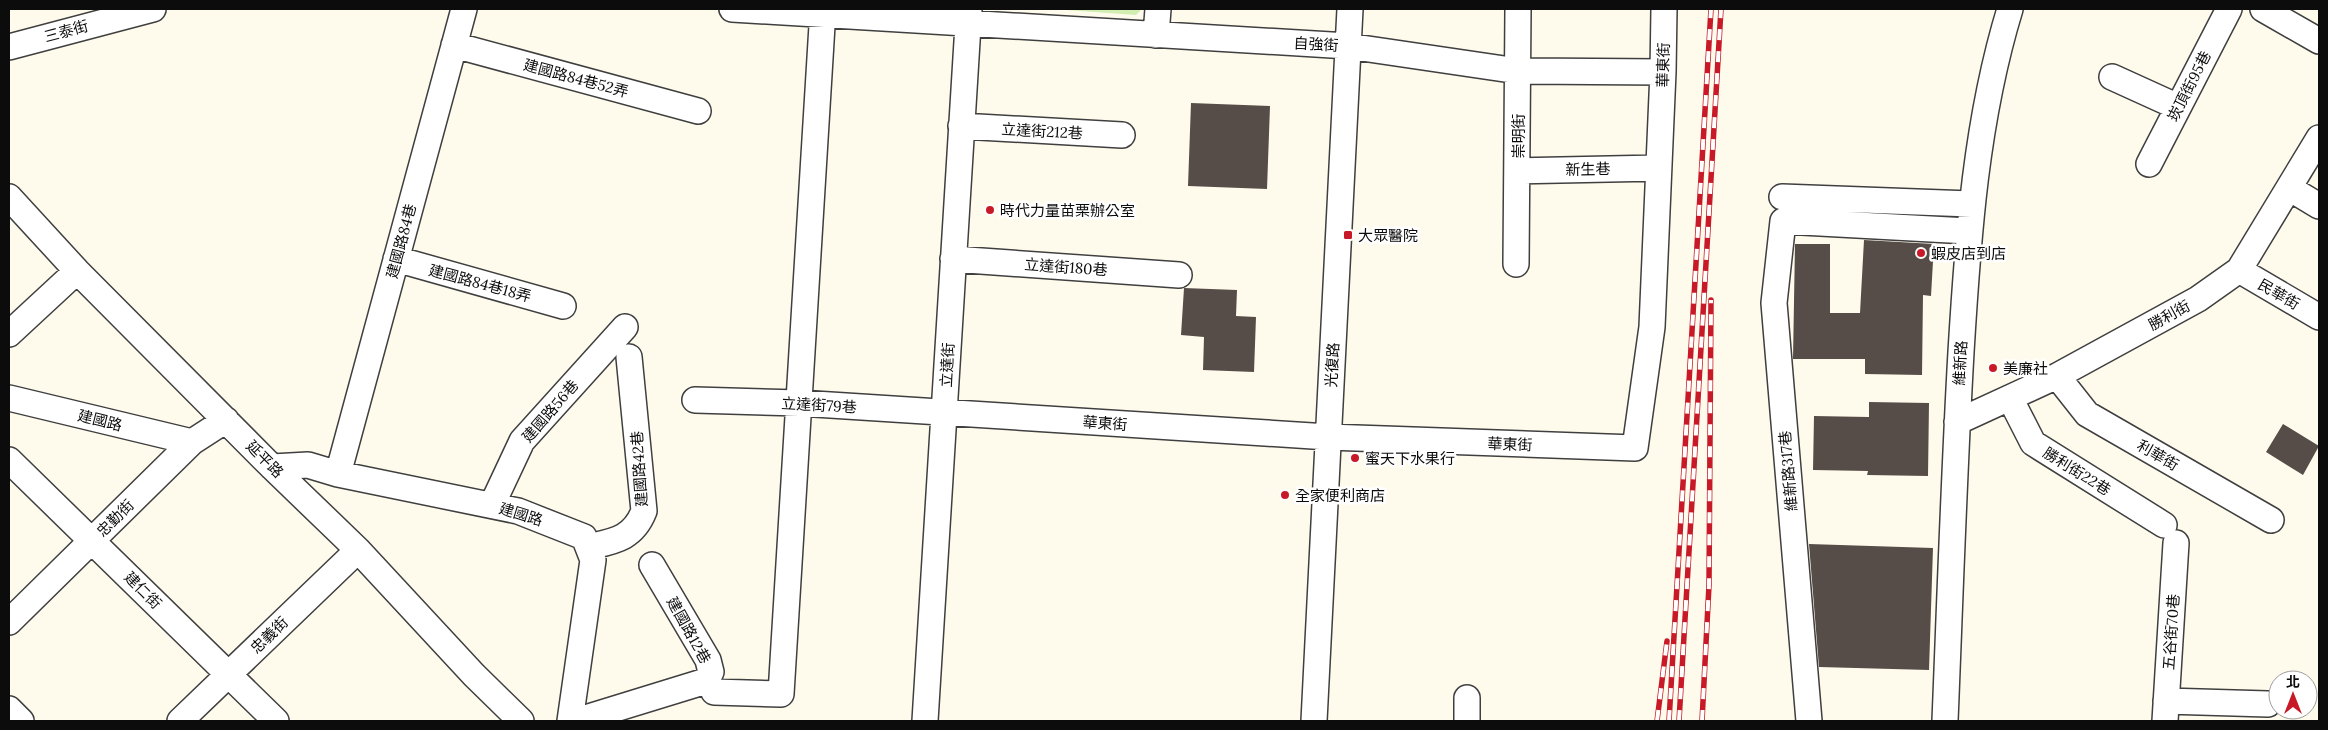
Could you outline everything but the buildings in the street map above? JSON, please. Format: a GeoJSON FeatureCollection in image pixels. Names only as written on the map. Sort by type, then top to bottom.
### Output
{"type":"FeatureCollection","features":[{"type":"Feature","properties":{"kind":"street","name":"三泰街"},"geometry":{"type":"LineString","coordinates":[[9,46],[153,9]]}},
{"type":"Feature","properties":{"kind":"street","name":"建國路84巷"},"geometry":{"type":"LineString","coordinates":[[338,474],[464,9]]}},
{"type":"Feature","properties":{"kind":"street","name":"自強街"},"geometry":{"type":"LineString","coordinates":[[732,9],[968,17],[1156,35],[1348,46],[1518,71],[1663,72]]}},
{"type":"Feature","properties":{"kind":"street"},"geometry":{"type":"LineString","coordinates":[[1156,35],[1158,9]]}},
{"type":"Feature","properties":{"kind":"street","name":"光復路"},"geometry":{"type":"LineString","coordinates":[[1314,721],[1350,9]]}},
{"type":"Feature","properties":{"kind":"street","name":"崇明街"},"geometry":{"type":"LineString","coordinates":[[1516,264],[1518,9]]}},
{"type":"Feature","properties":{"kind":"street","name":"華東街"},"geometry":{"type":"LineString","coordinates":[[944,412],[1328,437],[1635,448],[1652,327],[1664,9]]}},
{"type":"Feature","properties":{"kind":"street","name":"維新路"},"geometry":{"type":"LineString","coordinates":[[1945,721],[1957,422],[1968,231],[1995,58],[2010,9]]}},
{"type":"Feature","properties":{"kind":"street","name":"崁頂街95巷"},"geometry":{"type":"LineString","coordinates":[[2149,164],[2230,9]]}},
{"type":"Feature","properties":{"kind":"street"},"geometry":{"type":"LineString","coordinates":[[2263,9],[2319,42]]}},
{"type":"Feature","properties":{"kind":"street"},"geometry":{"type":"LineString","coordinates":[[714,692],[781,694],[823,12]]}},
{"type":"Feature","properties":{"kind":"street","name":"立達街"},"geometry":{"type":"LineString","coordinates":[[925,721],[968,17]]}},
{"type":"Feature","properties":{"kind":"street","name":"建國路84巷52弄"},"geometry":{"type":"LineString","coordinates":[[454,45],[698,111]]}},
{"type":"Feature","properties":{"kind":"street"},"geometry":{"type":"LineString","coordinates":[[2112,77],[2178,107]]}},
{"type":"Feature","properties":{"kind":"street","name":"立達街212巷"},"geometry":{"type":"LineString","coordinates":[[961,126],[1122,136]]}},
{"type":"Feature","properties":{"kind":"street","name":"勝利街"},"geometry":{"type":"LineString","coordinates":[[1957,422],[2057,376],[2198,299],[2239,270],[2319,138]]}},
{"type":"Feature","properties":{"kind":"street","name":"新生巷"},"geometry":{"type":"LineString","coordinates":[[1518,171],[1658,168]]}},
{"type":"Feature","properties":{"kind":"street"},"geometry":{"type":"LineString","coordinates":[[2289,188],[2319,206]]}},
{"type":"Feature","properties":{"kind":"street","name":"延平路"},"geometry":{"type":"LineString","coordinates":[[9,197],[77,271],[272,467],[358,550],[511,718]]}},
{"type":"Feature","properties":{"kind":"street"},"geometry":{"type":"LineString","coordinates":[[1782,209],[1972,204]]}},
{"type":"Feature","properties":{"kind":"street"},"geometry":{"type":"LineString","coordinates":[[1782,209],[1968,231]]}},
{"type":"Feature","properties":{"kind":"street","name":"維新路317巷"},"geometry":{"type":"LineString","coordinates":[[1782,209],[1774,303],[1809,721]]}},
{"type":"Feature","properties":{"kind":"street","name":"建國路84巷18弄"},"geometry":{"type":"LineString","coordinates":[[396,259],[563,306]]}},
{"type":"Feature","properties":{"kind":"street","name":"立達街180巷"},"geometry":{"type":"LineString","coordinates":[[953,259],[1179,275]]}},
{"type":"Feature","properties":{"kind":"street","name":"民華街"},"geometry":{"type":"LineString","coordinates":[[2239,270],[2319,317]]}},
{"type":"Feature","properties":{"kind":"street"},"geometry":{"type":"LineString","coordinates":[[11,328],[77,271]]}},
{"type":"Feature","properties":{"kind":"street","name":"建國路56巷"},"geometry":{"type":"LineString","coordinates":[[492,505],[522,441],[625,327]]}},
{"type":"Feature","properties":{"kind":"street","name":"建國路42巷"},"geometry":{"type":"LineString","coordinates":[[588,547],[622,539],[639,524],[644,511],[629,357]]}},
{"type":"Feature","properties":{"kind":"street","name":"利華街"},"geometry":{"type":"LineString","coordinates":[[2057,376],[2087,414],[2270,520]]}},
{"type":"Feature","properties":{"kind":"street","name":"建國路"},"geometry":{"type":"LineString","coordinates":[[9,398],[192,442]]}},
{"type":"Feature","properties":{"kind":"street","name":"勝利街22巷"},"geometry":{"type":"LineString","coordinates":[[2010,398],[2033,443],[2170,534]]}},
{"type":"Feature","properties":{"kind":"street","name":"立達街79巷"},"geometry":{"type":"LineString","coordinates":[[695,400],[799,403],[944,412]]}},
{"type":"Feature","properties":{"kind":"street","name":"忠勤街"},"geometry":{"type":"LineString","coordinates":[[9,622],[192,442],[226,420]]}},
{"type":"Feature","properties":{"kind":"street","name":"建仁街"},"geometry":{"type":"LineString","coordinates":[[9,460],[93,540],[276,721]]}},
{"type":"Feature","properties":{"kind":"street","name":"建國路"},"geometry":{"type":"LineString","coordinates":[[272,467],[308,465],[338,474],[518,510],[584,537],[588,547]]}},
{"type":"Feature","properties":{"kind":"street","name":"五谷街70巷"},"geometry":{"type":"LineString","coordinates":[[2166,711],[2170,534]]}},
{"type":"Feature","properties":{"kind":"street"},"geometry":{"type":"LineString","coordinates":[[570,721],[593,560],[588,547]]}},
{"type":"Feature","properties":{"kind":"street","name":"忠義街"},"geometry":{"type":"LineString","coordinates":[[180,721],[358,550]]}},
{"type":"Feature","properties":{"kind":"street","name":"建國路12巷"},"geometry":{"type":"LineString","coordinates":[[576,721],[706,681],[712,672],[708,660],[652,565]]}},
{"type":"Feature","properties":{"kind":"street"},"geometry":{"type":"LineString","coordinates":[[2166,711],[2268,704]]}},
{"type":"Feature","properties":{"kind":"street"},"geometry":{"type":"LineString","coordinates":[[9,709],[21,721]]}},
{"type":"Feature","properties":{"kind":"green space"},"geometry":{"type":"Polygon","coordinates":[[[1052,9],[1142,9],[1136,15],[1052,9]]]}},
{"type":"Feature","properties":{"kind":"railway"},"geometry":{"type":"LineString","coordinates":[[1669,721],[1711,9]]}},
{"type":"Feature","properties":{"kind":"railway"},"geometry":{"type":"LineString","coordinates":[[1679,721],[1721,9]]}},
{"type":"Feature","properties":{"kind":"railway"},"geometry":{"type":"LineString","coordinates":[[1702,721],[1709,585],[1711,300]]}},
{"type":"Feature","properties":{"kind":"railway"},"geometry":{"type":"LineString","coordinates":[[1657,721],[1667,641]]}},
{"type":"Feature","properties":{"kind":"place","name":"時代力量苗栗辦公室"},"geometry":{"type":"Point","coordinates":[990,210]}},
{"type":"Feature","properties":{"kind":"place","name":"大眾醫院"},"geometry":{"type":"Point","coordinates":[1348,235]}},
{"type":"Feature","properties":{"kind":"place","name":"蝦皮店到店"},"geometry":{"type":"Point","coordinates":[1921,253]}},
{"type":"Feature","properties":{"kind":"place","name":"美廉社"},"geometry":{"type":"Point","coordinates":[1993,368]}},
{"type":"Feature","properties":{"kind":"place","name":"蜜天下水果行"},"geometry":{"type":"Point","coordinates":[1355,458]}},
{"type":"Feature","properties":{"kind":"place","name":"全家便利商店"},"geometry":{"type":"Point","coordinates":[1285,495]}}]}
